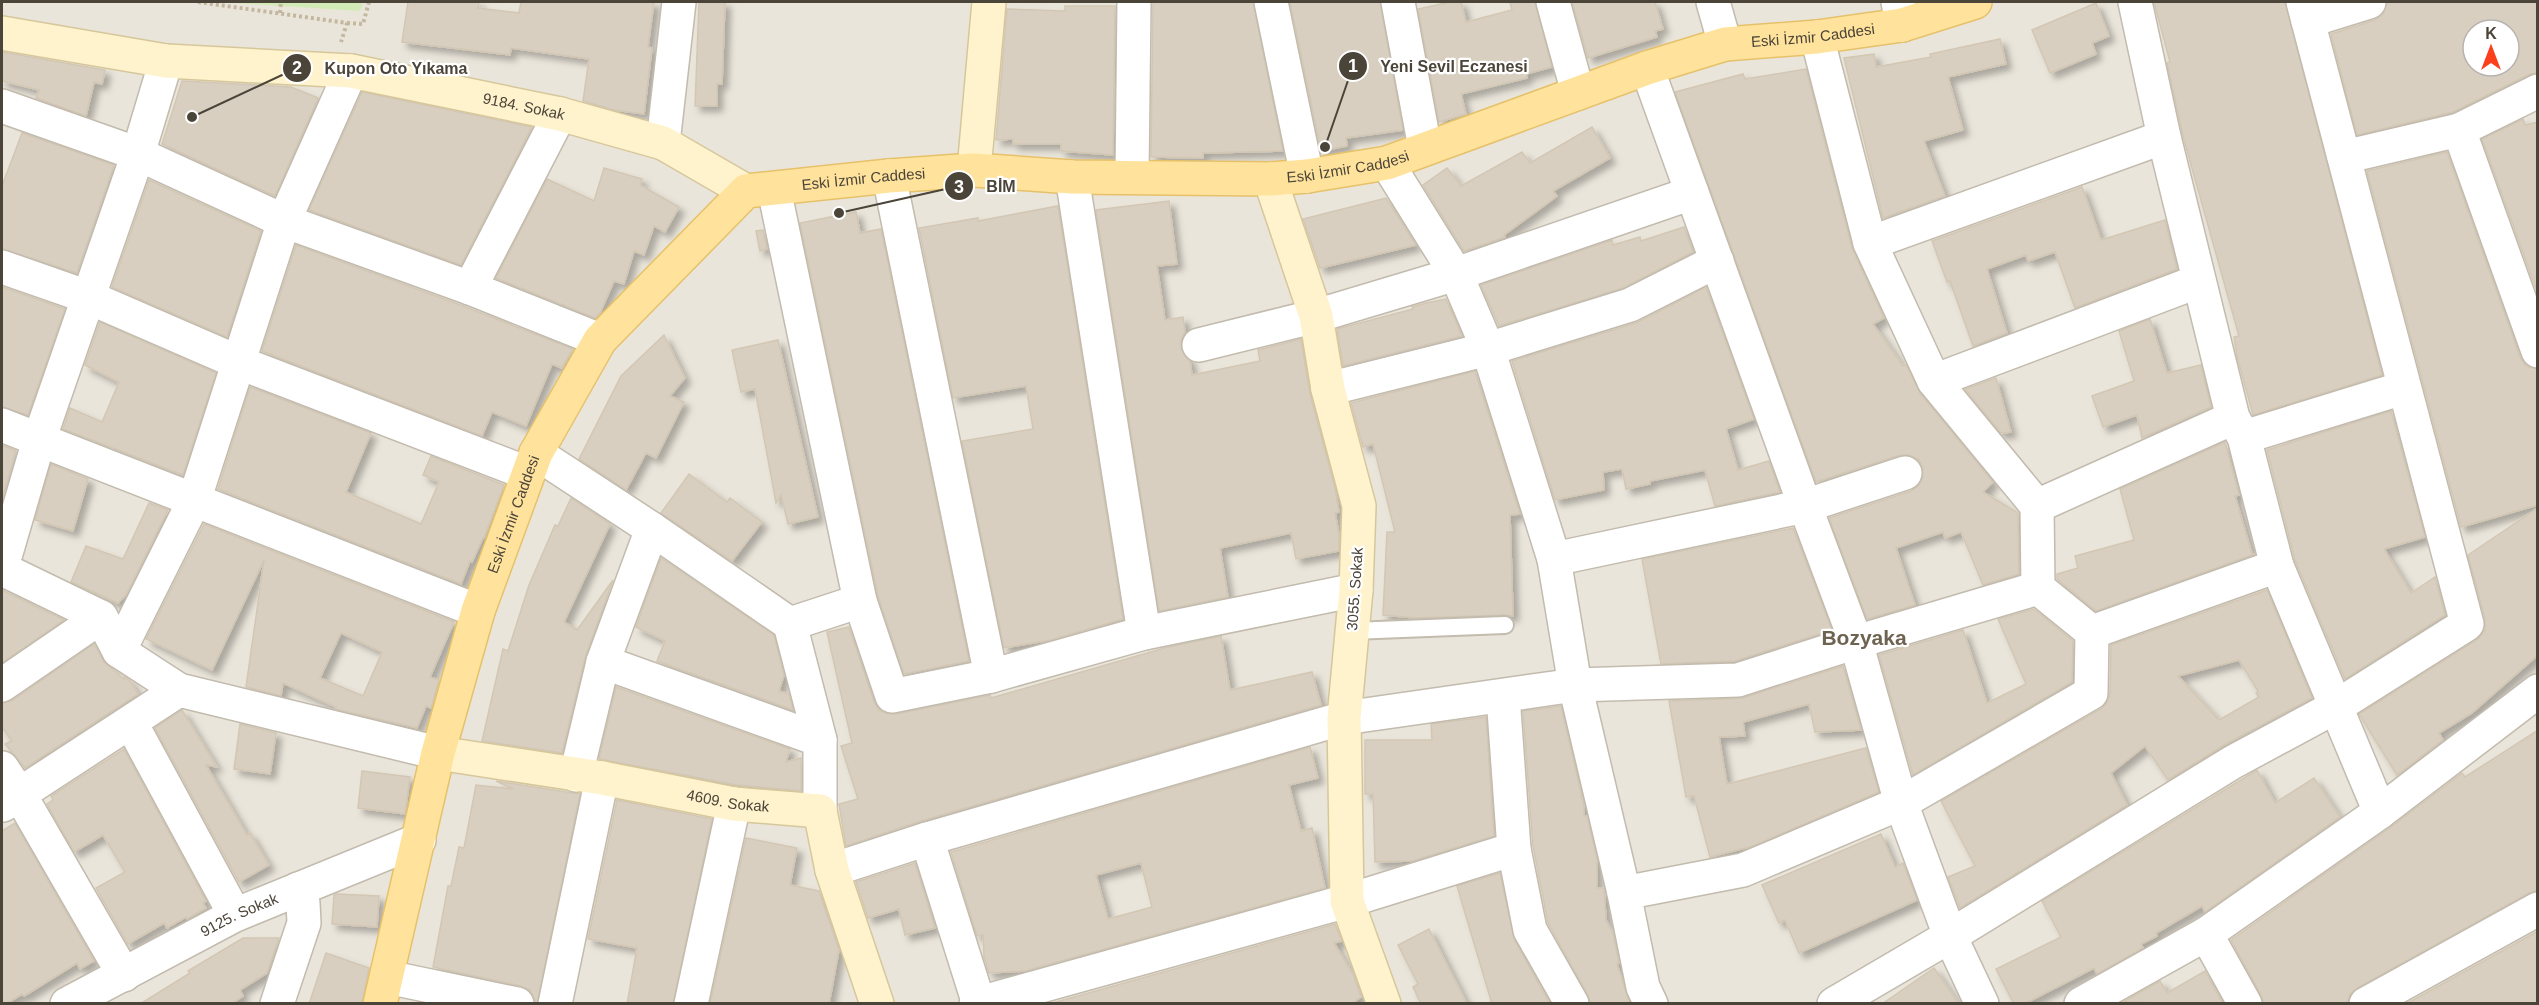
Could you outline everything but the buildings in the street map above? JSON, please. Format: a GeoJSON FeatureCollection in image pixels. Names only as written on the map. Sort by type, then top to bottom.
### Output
{"type":"FeatureCollection","features":[{"type":"Feature","properties":{"kind":"main road","name":"Eski İzmir Caddesi"},"geometry":{"type":"LineString","coordinates":[[384,990],[438,753],[478,610],[532,463],[600,340],[760,190],[890,176],[974,170],[1072,177],[1270,180],[1307,176],[1387,163],[1647,68],[1725,44],[1817,37],[1900,13],[1975,2]]}},
{"type":"Feature","properties":{"kind":"street"},"geometry":{"type":"LineString","coordinates":[[663,143],[679,2]]}},
{"type":"Feature","properties":{"kind":"street"},"geometry":{"type":"LineString","coordinates":[[974,170],[989,2]]}},
{"type":"Feature","properties":{"kind":"street"},"geometry":{"type":"LineString","coordinates":[[1132,177],[1134,2]]}},
{"type":"Feature","properties":{"kind":"street"},"geometry":{"type":"LineString","coordinates":[[1271,2],[1307,176]]}},
{"type":"Feature","properties":{"kind":"street"},"geometry":{"type":"LineString","coordinates":[[1398,2],[1425,148]]}},
{"type":"Feature","properties":{"kind":"street"},"geometry":{"type":"LineString","coordinates":[[1553,2],[1578,93]]}},
{"type":"Feature","properties":{"kind":"street"},"geometry":{"type":"LineString","coordinates":[[1713,2],[1725,44]]}},
{"type":"Feature","properties":{"kind":"street"},"geometry":{"type":"LineString","coordinates":[[2135,2],[2164,138],[2199,281],[2277,566],[2380,812]]}},
{"type":"Feature","properties":{"kind":"street"},"geometry":{"type":"LineString","coordinates":[[1834,1004],[1950,936],[2233,762],[2337,706],[2467,624],[2403,388],[2306,11],[2369,2]]}},
{"type":"Feature","properties":{"kind":"street","name":"9184. Sokak"},"geometry":{"type":"LineString","coordinates":[[2,33],[166,61],[345,60],[560,114],[663,143],[760,190]]}},
{"type":"Feature","properties":{"kind":"street"},"geometry":{"type":"LineString","coordinates":[[1817,37],[1870,243],[1934,381],[2037,506],[2038,588],[2092,633]]}},
{"type":"Feature","properties":{"kind":"street"},"geometry":{"type":"LineString","coordinates":[[118,651],[194,501],[284,221],[345,60]]}},
{"type":"Feature","properties":{"kind":"street"},"geometry":{"type":"LineString","coordinates":[[166,61],[138,154],[39,440],[2,568],[101,617],[118,651],[179,690],[438,753]]}},
{"type":"Feature","properties":{"kind":"street"},"geometry":{"type":"LineString","coordinates":[[1647,68],[1804,506],[1856,642],[1901,803],[1950,936],[1982,1004]]}},
{"type":"Feature","properties":{"kind":"street"},"geometry":{"type":"LineString","coordinates":[[2344,157],[2459,130],[2538,92]]}},
{"type":"Feature","properties":{"kind":"street"},"geometry":{"type":"LineString","coordinates":[[2,106],[138,154],[284,221],[470,288],[600,340]]}},
{"type":"Feature","properties":{"kind":"street"},"geometry":{"type":"LineString","coordinates":[[470,288],[560,114]]}},
{"type":"Feature","properties":{"kind":"street"},"geometry":{"type":"LineString","coordinates":[[2459,130],[2538,351]]}},
{"type":"Feature","properties":{"kind":"street"},"geometry":{"type":"LineString","coordinates":[[1870,243],[2164,138]]}},
{"type":"Feature","properties":{"kind":"street"},"geometry":{"type":"LineString","coordinates":[[1387,163],[1456,274],[1488,349],[1554,559],[1575,685],[1624,893],[1643,987],[1651,1004]]}},
{"type":"Feature","properties":{"kind":"street"},"geometry":{"type":"LineString","coordinates":[[890,176],[991,676]]}},
{"type":"Feature","properties":{"kind":"street"},"geometry":{"type":"LineString","coordinates":[[1072,177],[1144,633]]}},
{"type":"Feature","properties":{"kind":"street","name":"3055. Sokak"},"geometry":{"type":"LineString","coordinates":[[1270,180],[1316,316],[1328,389],[1359,506],[1356,590],[1344,718],[1347,901],[1383,1003]]}},
{"type":"Feature","properties":{"kind":"street"},"geometry":{"type":"LineString","coordinates":[[760,190],[860,602],[892,696],[991,676],[1144,633],[1356,590]]}},
{"type":"Feature","properties":{"kind":"street"},"geometry":{"type":"LineString","coordinates":[[1199,345],[1316,316],[1456,274],[1692,193]]}},
{"type":"Feature","properties":{"kind":"street"},"geometry":{"type":"LineString","coordinates":[[1328,389],[1488,349],[1629,305],[1717,261]]}},
{"type":"Feature","properties":{"kind":"street"},"geometry":{"type":"LineString","coordinates":[[2,267],[88,297],[240,363],[532,463],[652,529],[790,624],[820,740],[820,812],[832,870],[877,1004]]}},
{"type":"Feature","properties":{"kind":"street"},"geometry":{"type":"LineString","coordinates":[[1934,381],[2199,281]]}},
{"type":"Feature","properties":{"kind":"street"},"geometry":{"type":"LineString","coordinates":[[2037,506],[2238,427],[2403,388]]}},
{"type":"Feature","properties":{"kind":"street"},"geometry":{"type":"LineString","coordinates":[[2,425],[478,610]]}},
{"type":"Feature","properties":{"kind":"street"},"geometry":{"type":"LineString","coordinates":[[1554,559],[1804,506],[1905,473]]}},
{"type":"Feature","properties":{"kind":"street"},"geometry":{"type":"LineString","coordinates":[[555,1004],[589,776],[603,662],[652,529]]}},
{"type":"Feature","properties":{"kind":"street"},"geometry":{"type":"LineString","coordinates":[[2092,633],[2277,566]]}},
{"type":"Feature","properties":{"kind":"street"},"geometry":{"type":"LineString","coordinates":[[832,870],[927,839],[1344,718],[1575,685],[1738,680],[2038,588]]}},
{"type":"Feature","properties":{"kind":"street"},"geometry":{"type":"LineString","coordinates":[[790,624],[860,602]]}},
{"type":"Feature","properties":{"kind":"street"},"geometry":{"type":"LineString","coordinates":[[2,685],[101,617]]}},
{"type":"Feature","properties":{"kind":"street"},"geometry":{"type":"LineString","coordinates":[[1624,893],[1743,870],[1901,803],[2091,693],[2092,633]]}},
{"type":"Feature","properties":{"kind":"street"},"geometry":{"type":"LineString","coordinates":[[603,662],[820,740]]}},
{"type":"Feature","properties":{"kind":"street"},"geometry":{"type":"LineString","coordinates":[[11,801],[179,690]]}},
{"type":"Feature","properties":{"kind":"street"},"geometry":{"type":"LineString","coordinates":[[2094,1001],[2206,934],[2380,812],[2538,691]]}},
{"type":"Feature","properties":{"kind":"street"},"geometry":{"type":"LineString","coordinates":[[1503,696],[1514,849],[1530,930],[1572,1004]]}},
{"type":"Feature","properties":{"kind":"street"},"geometry":{"type":"LineString","coordinates":[[131,723],[235,915]]}},
{"type":"Feature","properties":{"kind":"street","name":"4609. Sokak"},"geometry":{"type":"LineString","coordinates":[[438,753],[589,776],[734,804],[820,812]]}},
{"type":"Feature","properties":{"kind":"street"},"geometry":{"type":"LineString","coordinates":[[2,768],[11,801],[124,975]]}},
{"type":"Feature","properties":{"kind":"street"},"geometry":{"type":"LineString","coordinates":[[691,1004],[734,804]]}},
{"type":"Feature","properties":{"kind":"street"},"geometry":{"type":"LineString","coordinates":[[927,839],[978,1003],[1347,901],[1514,849]]}},
{"type":"Feature","properties":{"kind":"street","name":"9125. Sokak"},"geometry":{"type":"LineString","coordinates":[[67,1004],[235,915],[419,840]]}},
{"type":"Feature","properties":{"kind":"street"},"geometry":{"type":"LineString","coordinates":[[277,1004],[304,923],[303,903],[298,889]]}},
{"type":"Feature","properties":{"kind":"street"},"geometry":{"type":"LineString","coordinates":[[2366,1004],[2538,909]]}},
{"type":"Feature","properties":{"kind":"street"},"geometry":{"type":"LineString","coordinates":[[2206,934],[2245,1004]]}},
{"type":"Feature","properties":{"kind":"street"},"geometry":{"type":"LineString","coordinates":[[384,990],[517,1004]]}},
{"type":"Feature","properties":{"kind":"lane"},"geometry":{"type":"LineString","coordinates":[[1352,631],[1505,625]]}},
{"type":"Feature","properties":{"kind":"path"},"geometry":{"type":"LineString","coordinates":[[198,2],[363,24],[369,2]]}},
{"type":"Feature","properties":{"kind":"path"},"geometry":{"type":"LineString","coordinates":[[280,2],[280,13]]}},
{"type":"Feature","properties":{"kind":"path"},"geometry":{"type":"LineString","coordinates":[[345,60],[347,23]]}},
{"type":"Feature","properties":{"kind":"shaded area"},"geometry":{"type":"Polygon","coordinates":[[[2,2],[2537,2],[2537,1003],[2,1003],[2,2]]]}},
{"type":"Feature","properties":{"kind":"green space"},"geometry":{"type":"Polygon","coordinates":[[[217,2],[363,2],[360,11],[217,2]]]}},
{"type":"Feature","properties":{"kind":"place","name":"Kupon Oto Yıkama"},"geometry":{"type":"Point","coordinates":[192,117]}},
{"type":"Feature","properties":{"kind":"place","name":"Yeni Sevil Eczanesi"},"geometry":{"type":"Point","coordinates":[1325,147]}},
{"type":"Feature","properties":{"kind":"place","name":"BİM"},"geometry":{"type":"Point","coordinates":[839,213]}},
{"type":"Feature","properties":{"kind":"district","name":"Bozyaka"},"geometry":{"type":"Point","coordinates":[1864,638]}}]}
